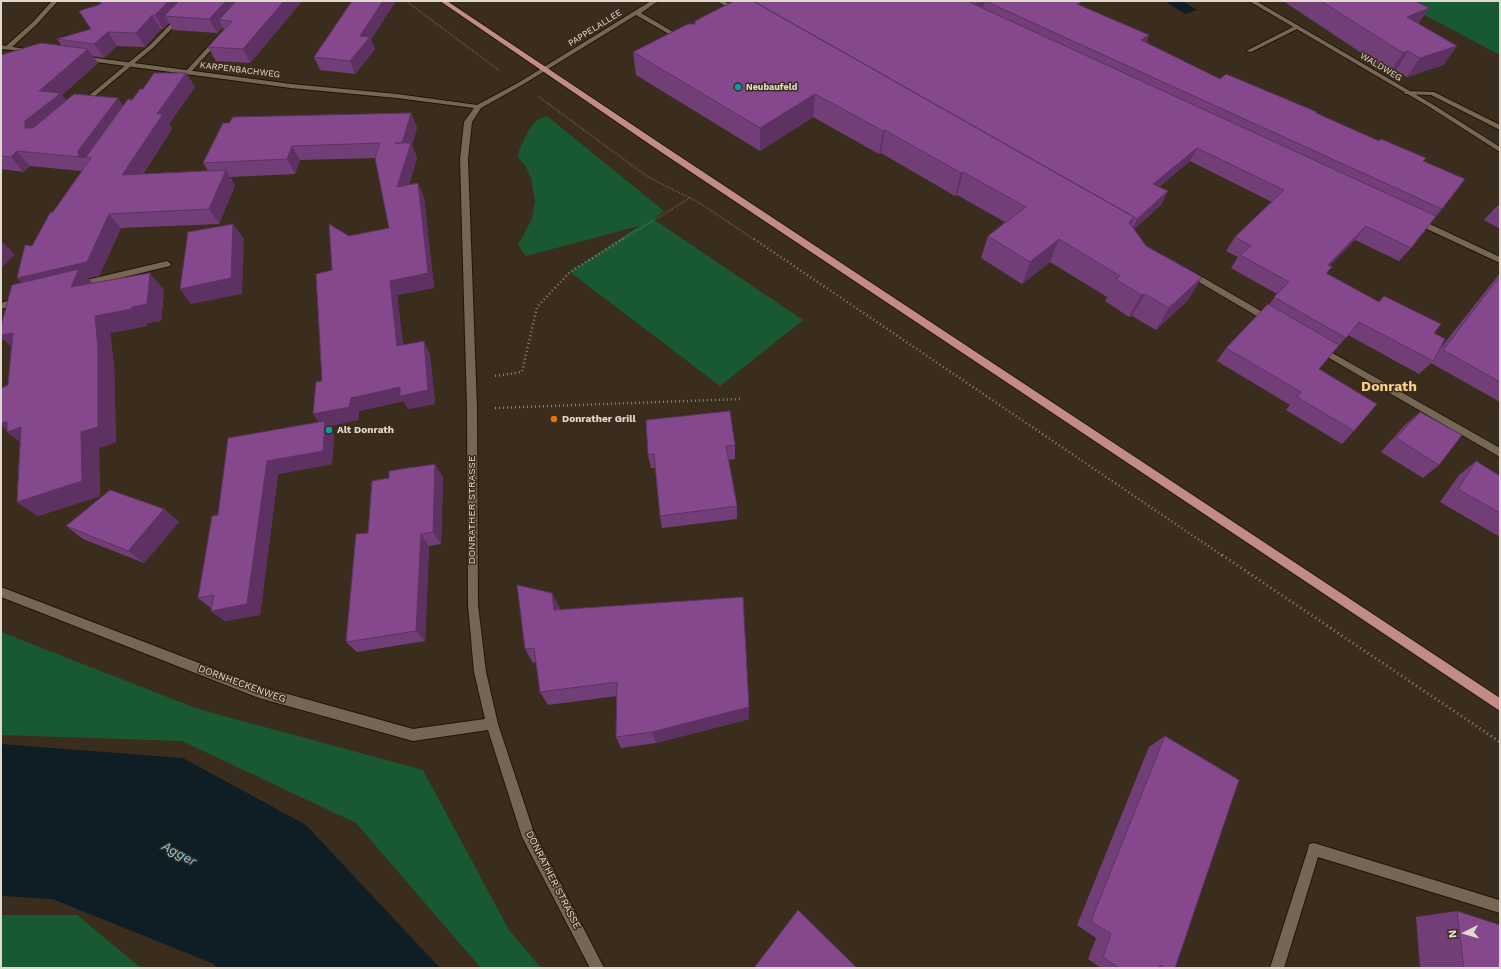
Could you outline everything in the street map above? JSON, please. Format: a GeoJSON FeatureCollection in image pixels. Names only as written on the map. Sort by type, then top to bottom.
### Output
{"type":"FeatureCollection","features":[{"type":"Feature","properties":{"kind":"main road"},"geometry":{"type":"LineString","coordinates":[[443,1],[664,150],[1500,705]]}},
{"type":"Feature","properties":{"kind":"street"},"geometry":{"type":"LineString","coordinates":[[4,48],[35,23],[55,1]]}},
{"type":"Feature","properties":{"kind":"street"},"geometry":{"type":"LineString","coordinates":[[77,109],[152,46],[196,1]]}},
{"type":"Feature","properties":{"kind":"street","name":"PAPPELALLEE"},"geometry":{"type":"LineString","coordinates":[[544,68],[655,1]]}},
{"type":"Feature","properties":{"kind":"street"},"geometry":{"type":"LineString","coordinates":[[720,1],[746,16]]}},
{"type":"Feature","properties":{"kind":"street","name":"WALDWEG"},"geometry":{"type":"LineString","coordinates":[[1252,1],[1407,93],[1430,105],[1500,150]]}},
{"type":"Feature","properties":{"kind":"street"},"geometry":{"type":"LineString","coordinates":[[636,13],[687,42]]}},
{"type":"Feature","properties":{"kind":"street"},"geometry":{"type":"LineString","coordinates":[[1249,50],[1297,27]]}},
{"type":"Feature","properties":{"kind":"street"},"geometry":{"type":"LineString","coordinates":[[188,72],[225,31]]}},
{"type":"Feature","properties":{"kind":"street"},"geometry":{"type":"LineString","coordinates":[[4,48],[38,52]]}},
{"type":"Feature","properties":{"kind":"street","name":"KARPENBACHWEG"},"geometry":{"type":"LineString","coordinates":[[76,57],[130,64],[162,71],[188,72],[478,107]]}},
{"type":"Feature","properties":{"kind":"street"},"geometry":{"type":"LineString","coordinates":[[478,107],[520,84],[544,68]]}},
{"type":"Feature","properties":{"kind":"street"},"geometry":{"type":"LineString","coordinates":[[1407,93],[1432,93],[1500,128]]}},
{"type":"Feature","properties":{"kind":"street","name":"DONRATHER STRASSE"},"geometry":{"type":"LineString","coordinates":[[478,107],[468,122],[464,159],[472,408],[473,605],[480,672],[492,724],[527,832],[598,968]]}},
{"type":"Feature","properties":{"kind":"street"},"geometry":{"type":"LineString","coordinates":[[1406,217],[1500,260]]}},
{"type":"Feature","properties":{"kind":"street"},"geometry":{"type":"LineString","coordinates":[[71,287],[167,264]]}},
{"type":"Feature","properties":{"kind":"street"},"geometry":{"type":"LineString","coordinates":[[1183,269],[1279,325]]}},
{"type":"Feature","properties":{"kind":"street"},"geometry":{"type":"LineString","coordinates":[[1,306],[28,298]]}},
{"type":"Feature","properties":{"kind":"street"},"geometry":{"type":"LineString","coordinates":[[1314,345],[1500,453]]}},
{"type":"Feature","properties":{"kind":"street","name":"DORNHECKENWEG"},"geometry":{"type":"LineString","coordinates":[[2,591],[259,692],[413,736],[492,724]]}},
{"type":"Feature","properties":{"kind":"street"},"geometry":{"type":"LineString","coordinates":[[1277,968],[1314,849],[1499,907]]}},
{"type":"Feature","properties":{"kind":"path"},"geometry":{"type":"LineString","coordinates":[[406,1],[494,68],[520,84],[648,177],[698,202],[1500,742]]}},
{"type":"Feature","properties":{"kind":"path"},"geometry":{"type":"LineString","coordinates":[[471,380],[522,372],[537,307],[570,272],[690,198]]}},
{"type":"Feature","properties":{"kind":"path"},"geometry":{"type":"LineString","coordinates":[[472,408],[521,408],[741,399]]}},
{"type":"Feature","properties":{"kind":"green space"},"geometry":{"type":"Polygon","coordinates":[[[1398,1],[1500,1],[1500,55],[1398,1]]]}},
{"type":"Feature","properties":{"kind":"green space"},"geometry":{"type":"Polygon","coordinates":[[[547,116],[664,211],[653,219],[803,320],[720,386],[570,272],[639,226],[526,256],[518,245],[532,219],[535,201],[531,178],[526,167],[518,157],[519,151],[528,131],[536,121],[547,116]]]}},
{"type":"Feature","properties":{"kind":"green space"},"geometry":{"type":"Polygon","coordinates":[[[1,632],[198,709],[423,770],[509,930],[541,968],[481,968],[356,823],[182,741],[1,735],[1,632]]]}},
{"type":"Feature","properties":{"kind":"green space"},"geometry":{"type":"Polygon","coordinates":[[[1,915],[77,915],[141,968],[1,968],[1,915]]]}},
{"type":"Feature","properties":{"kind":"water"},"geometry":{"type":"Polygon","coordinates":[[[1172,1],[1182,1],[1197,10],[1185,14],[1167,3],[1172,1]]]}},
{"type":"Feature","properties":{"kind":"water","name":"Agger"},"geometry":{"type":"Polygon","coordinates":[[[1,744],[183,758],[306,825],[440,968],[217,968],[214,964],[52,899],[1,896],[1,744]]]}},
{"type":"Feature","properties":{"kind":"building"},"geometry":{"type":"Polygon","coordinates":[[[100,1],[169,1],[155,15],[152,15],[136,33],[108,32],[94,44],[57,39],[91,29],[79,11],[101,4],[100,1]]]}},
{"type":"Feature","properties":{"kind":"building"},"geometry":{"type":"Polygon","coordinates":[[[179,1],[226,1],[209,19],[164,16],[179,1]]]}},
{"type":"Feature","properties":{"kind":"building"},"geometry":{"type":"Polygon","coordinates":[[[236,1],[284,1],[243,49],[208,47],[232,21],[219,20],[236,1]]]}},
{"type":"Feature","properties":{"kind":"building"},"geometry":{"type":"Polygon","coordinates":[[[352,1],[383,1],[360,36],[370,37],[350,61],[314,57],[352,1]]]}},
{"type":"Feature","properties":{"kind":"building"},"geometry":{"type":"Polygon","coordinates":[[[734,1],[753,1],[1134,217],[1129,222],[1146,246],[1202,277],[1169,308],[1145,294],[1141,295],[1116,279],[1120,276],[1059,239],[1030,262],[988,236],[1026,207],[963,172],[961,173],[885,130],[883,131],[815,94],[760,128],[633,52],[688,24],[695,24],[695,21],[734,1]]]}},
{"type":"Feature","properties":{"kind":"building"},"geometry":{"type":"Polygon","coordinates":[[[753,1],[967,1],[1436,216],[1411,248],[1366,226],[1328,265],[1332,267],[1326,273],[1379,302],[1384,296],[1441,324],[1434,333],[1445,339],[1433,361],[1359,322],[1346,338],[1274,297],[1289,282],[1240,255],[1251,246],[1235,237],[1284,190],[1197,148],[1153,184],[1168,191],[1137,219],[753,1]]]}},
{"type":"Feature","properties":{"kind":"building"},"geometry":{"type":"Polygon","coordinates":[[[985,1],[1079,1],[1081,2],[1077,4],[1149,35],[1141,40],[1220,79],[1226,74],[1317,112],[1316,113],[1379,141],[1381,139],[1426,158],[1423,161],[1465,179],[1442,209],[985,1]]]}},
{"type":"Feature","properties":{"kind":"building"},"geometry":{"type":"Polygon","coordinates":[[[1321,1],[1415,1],[1429,8],[1407,17],[1457,46],[1420,58],[1408,51],[1403,53],[1321,1]]]}},
{"type":"Feature","properties":{"kind":"building"},"geometry":{"type":"Polygon","coordinates":[[[41,43],[88,49],[39,91],[61,93],[25,121],[25,128],[33,128],[74,94],[118,98],[78,151],[79,157],[17,151],[11,157],[1,156],[1,55],[41,43]]]}},
{"type":"Feature","properties":{"kind":"building"},"geometry":{"type":"Polygon","coordinates":[[[154,73],[186,73],[157,114],[163,114],[122,175],[226,170],[209,209],[109,214],[87,262],[17,278],[25,245],[32,246],[50,213],[53,212],[91,158],[80,157],[86,157],[128,99],[132,100],[140,89],[143,89],[154,73]]]}},
{"type":"Feature","properties":{"kind":"building"},"geometry":{"type":"Polygon","coordinates":[[[411,113],[402,143],[411,143],[397,187],[418,183],[428,273],[390,281],[397,346],[424,341],[428,390],[400,396],[400,387],[351,398],[349,407],[313,414],[316,382],[322,381],[316,274],[332,270],[329,224],[349,236],[389,228],[375,158],[380,143],[292,146],[287,159],[203,163],[223,123],[229,123],[233,117],[411,113]]]}},
{"type":"Feature","properties":{"kind":"building"},"geometry":{"type":"Polygon","coordinates":[[[233,224],[231,278],[180,289],[188,232],[233,224]]]}},
{"type":"Feature","properties":{"kind":"building"},"geometry":{"type":"Polygon","coordinates":[[[79,269],[71,287],[150,273],[147,304],[132,307],[132,309],[95,316],[98,349],[98,427],[81,432],[82,481],[17,502],[21,427],[7,432],[7,422],[1,423],[1,388],[8,385],[13,333],[1,335],[1,326],[12,285],[79,269]]]}},
{"type":"Feature","properties":{"kind":"building"},"geometry":{"type":"Polygon","coordinates":[[[1500,276],[1500,382],[1443,350],[1500,276]]]}},
{"type":"Feature","properties":{"kind":"building"},"geometry":{"type":"Polygon","coordinates":[[[1268,304],[1339,345],[1319,369],[1377,404],[1354,431],[1297,397],[1301,392],[1226,348],[1268,304]]]}},
{"type":"Feature","properties":{"kind":"building"},"geometry":{"type":"Polygon","coordinates":[[[730,411],[735,445],[726,446],[737,506],[660,516],[654,454],[648,455],[646,420],[730,411]]]}},
{"type":"Feature","properties":{"kind":"building"},"geometry":{"type":"Polygon","coordinates":[[[1420,412],[1462,435],[1439,465],[1396,438],[1420,412]]]}},
{"type":"Feature","properties":{"kind":"building"},"geometry":{"type":"Polygon","coordinates":[[[325,421],[323,451],[267,461],[247,604],[211,611],[214,595],[198,598],[212,516],[218,515],[228,438],[325,421]]]}},
{"type":"Feature","properties":{"kind":"building"},"geometry":{"type":"Polygon","coordinates":[[[1476,461],[1500,476],[1500,513],[1458,489],[1476,461]]]}},
{"type":"Feature","properties":{"kind":"building"},"geometry":{"type":"Polygon","coordinates":[[[435,464],[433,532],[421,534],[416,631],[346,642],[356,534],[368,533],[372,481],[389,478],[389,471],[435,464]]]}},
{"type":"Feature","properties":{"kind":"building"},"geometry":{"type":"Polygon","coordinates":[[[110,490],[164,509],[128,551],[66,526],[110,490]]]}},
{"type":"Feature","properties":{"kind":"building"},"geometry":{"type":"Polygon","coordinates":[[[517,585],[552,593],[554,610],[743,597],[749,707],[652,732],[616,737],[617,682],[540,692],[534,648],[525,649],[517,585]]]}},
{"type":"Feature","properties":{"kind":"building"},"geometry":{"type":"Polygon","coordinates":[[[1165,736],[1239,780],[1175,968],[1165,968],[1160,965],[1159,968],[1119,968],[1103,957],[1111,934],[1091,921],[1165,736]]]}},
{"type":"Feature","properties":{"kind":"building"},"geometry":{"type":"Polygon","coordinates":[[[798,910],[857,968],[754,968],[798,910]]]}},
{"type":"Feature","properties":{"kind":"building"},"geometry":{"type":"Polygon","coordinates":[[[1457,911],[1500,925],[1500,968],[1464,968],[1457,911]]]}},
{"type":"Feature","properties":{"kind":"place","name":"Neubaufeld"},"geometry":{"type":"Point","coordinates":[738,87]}},
{"type":"Feature","properties":{"kind":"place","name":"Donrather Grill"},"geometry":{"type":"Point","coordinates":[554,419]}},
{"type":"Feature","properties":{"kind":"place","name":"Alt Donrath"},"geometry":{"type":"Point","coordinates":[329,430]}},
{"type":"Feature","properties":{"kind":"district","name":"Donrath"},"geometry":{"type":"Point","coordinates":[1389,387]}}]}
